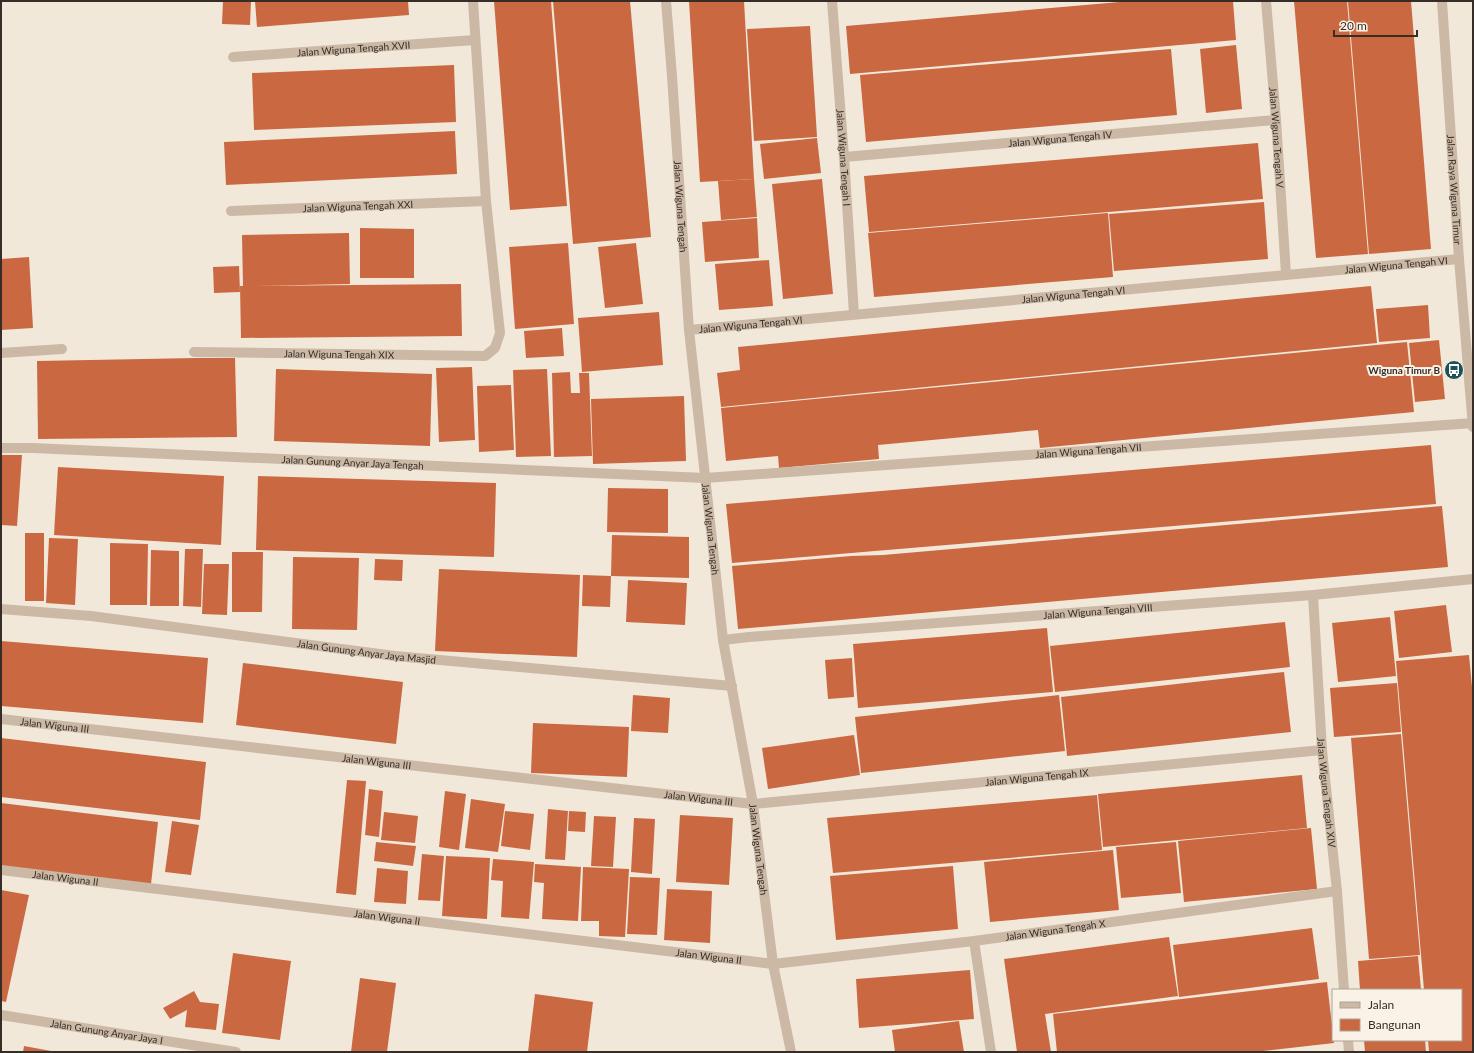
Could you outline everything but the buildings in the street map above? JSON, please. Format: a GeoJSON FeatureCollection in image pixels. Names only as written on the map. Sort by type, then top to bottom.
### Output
{"type":"FeatureCollection","features":[{"type":"Feature","properties":{"kind":"street"},"geometry":{"type":"LineString","coordinates":[[473,1],[486,201]]}},
{"type":"Feature","properties":{"kind":"street","name":"Jalan Wiguna Tengah"},"geometry":{"type":"LineString","coordinates":[[666,1],[689,330],[704,478],[723,640],[752,804],[773,964],[791,1052]]}},
{"type":"Feature","properties":{"kind":"street","name":"Jalan Wiguna Tengah I"},"geometry":{"type":"LineString","coordinates":[[832,1],[854,314]]}},
{"type":"Feature","properties":{"kind":"street","name":"Jalan Wiguna Tengah V"},"geometry":{"type":"LineString","coordinates":[[1266,1],[1276,120],[1286,274]]}},
{"type":"Feature","properties":{"kind":"street","name":"Jalan Raya Wiguna Timur"},"geometry":{"type":"LineString","coordinates":[[1442,1],[1459,259],[1473,426]]}},
{"type":"Feature","properties":{"kind":"street","name":"Jalan Wiguna Tengah XVII"},"geometry":{"type":"LineString","coordinates":[[233,57],[475,40]]}},
{"type":"Feature","properties":{"kind":"street","name":"Jalan Wiguna Tengah IV"},"geometry":{"type":"LineString","coordinates":[[844,157],[1276,120]]}},
{"type":"Feature","properties":{"kind":"street","name":"Jalan Wiguna Tengah XXI"},"geometry":{"type":"LineString","coordinates":[[231,211],[486,201]]}},
{"type":"Feature","properties":{"kind":"street","name":"Jalan Wiguna Tengah XIX"},"geometry":{"type":"LineString","coordinates":[[194,352],[485,356],[495,348],[500,333],[486,201]]}},
{"type":"Feature","properties":{"kind":"street","name":"Jalan Wiguna Tengah VI"},"geometry":{"type":"LineString","coordinates":[[689,330],[1459,259]]}},
{"type":"Feature","properties":{"kind":"street"},"geometry":{"type":"LineString","coordinates":[[1,353],[62,349]]}},
{"type":"Feature","properties":{"kind":"street","name":"Jalan Wiguna Tengah VII"},"geometry":{"type":"LineString","coordinates":[[704,478],[1473,422]]}},
{"type":"Feature","properties":{"kind":"street","name":"Jalan Gunung Anyar Jaya Tengah"},"geometry":{"type":"LineString","coordinates":[[1,448],[33,448],[704,478]]}},
{"type":"Feature","properties":{"kind":"street","name":"Jalan Wiguna Tengah VIII"},"geometry":{"type":"LineString","coordinates":[[723,640],[1313,595],[1473,579]]}},
{"type":"Feature","properties":{"kind":"street","name":"Jalan Wiguna Tengah XIV"},"geometry":{"type":"LineString","coordinates":[[1313,595],[1322,750],[1337,891],[1344,989]]}},
{"type":"Feature","properties":{"kind":"street","name":"Jalan Gunung Anyar Jaya Masjid"},"geometry":{"type":"LineString","coordinates":[[1,609],[91,616],[395,656],[732,686]]}},
{"type":"Feature","properties":{"kind":"street","name":"Jalan Wiguna III"},"geometry":{"type":"LineString","coordinates":[[1,719],[752,804]]}},
{"type":"Feature","properties":{"kind":"street","name":"Jalan Wiguna Tengah IX"},"geometry":{"type":"LineString","coordinates":[[752,804],[1322,750]]}},
{"type":"Feature","properties":{"kind":"street","name":"Jalan Wiguna II"},"geometry":{"type":"LineString","coordinates":[[1,870],[773,964]]}},
{"type":"Feature","properties":{"kind":"street","name":"Jalan Wiguna Tengah X"},"geometry":{"type":"LineString","coordinates":[[773,964],[974,941],[1337,891]]}},
{"type":"Feature","properties":{"kind":"street"},"geometry":{"type":"LineString","coordinates":[[974,941],[992,1052]]}},
{"type":"Feature","properties":{"kind":"street","name":"Jalan Gunung Anyar Jaya I"},"geometry":{"type":"LineString","coordinates":[[1,1015],[236,1052]]}},
{"type":"Feature","properties":{"kind":"street"},"geometry":{"type":"LineString","coordinates":[[1348,1041],[1349,1052]]}},
{"type":"Feature","properties":{"kind":"place","name":"Wiguna Timur B"},"geometry":{"type":"Point","coordinates":[1454,370]}}]}
